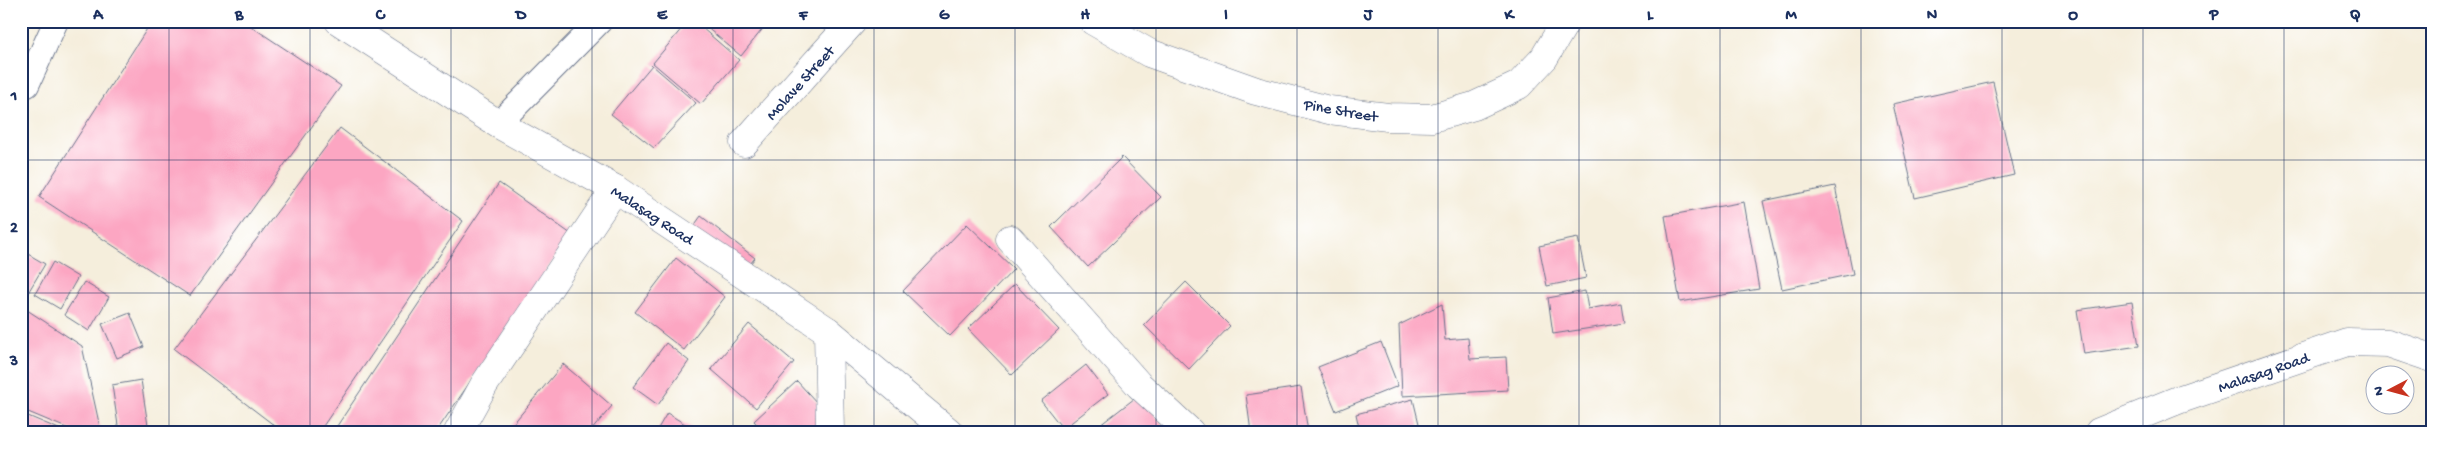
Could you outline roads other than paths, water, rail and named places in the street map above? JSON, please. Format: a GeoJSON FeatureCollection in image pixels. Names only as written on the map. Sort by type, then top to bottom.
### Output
{"type":"FeatureCollection","features":[{"type":"Feature","properties":{"kind":"street","name":"Malasag Road"},"geometry":{"type":"LineString","coordinates":[[339,21],[498,124],[615,189],[828,331],[949,432]]}},
{"type":"Feature","properties":{"kind":"street","name":"Molave Street"},"geometry":{"type":"LineString","coordinates":[[744,143],[854,21]]}},
{"type":"Feature","properties":{"kind":"street","name":"Pine Street"},"geometry":{"type":"LineString","coordinates":[[1093,21],[1149,53],[1256,90],[1329,110],[1388,117],[1432,118],[1474,106],[1519,85],[1544,58],[1566,21]]}},
{"type":"Feature","properties":{"kind":"street"},"geometry":{"type":"LineString","coordinates":[[458,432],[484,386],[615,189]]}},
{"type":"Feature","properties":{"kind":"street"},"geometry":{"type":"LineString","coordinates":[[1010,239],[1138,386],[1190,432]]}},
{"type":"Feature","properties":{"kind":"street"},"geometry":{"type":"LineString","coordinates":[[828,331],[830,432]]}},
{"type":"Feature","properties":{"kind":"street","name":"Malasag Road"},"geometry":{"type":"LineString","coordinates":[[2099,432],[2178,400],[2347,342],[2388,343],[2432,358]]}},
{"type":"Feature","properties":{"kind":"lane"},"geometry":{"type":"LineString","coordinates":[[27,85],[56,21]]}},
{"type":"Feature","properties":{"kind":"lane"},"geometry":{"type":"LineString","coordinates":[[498,124],[600,21]]}}]}
